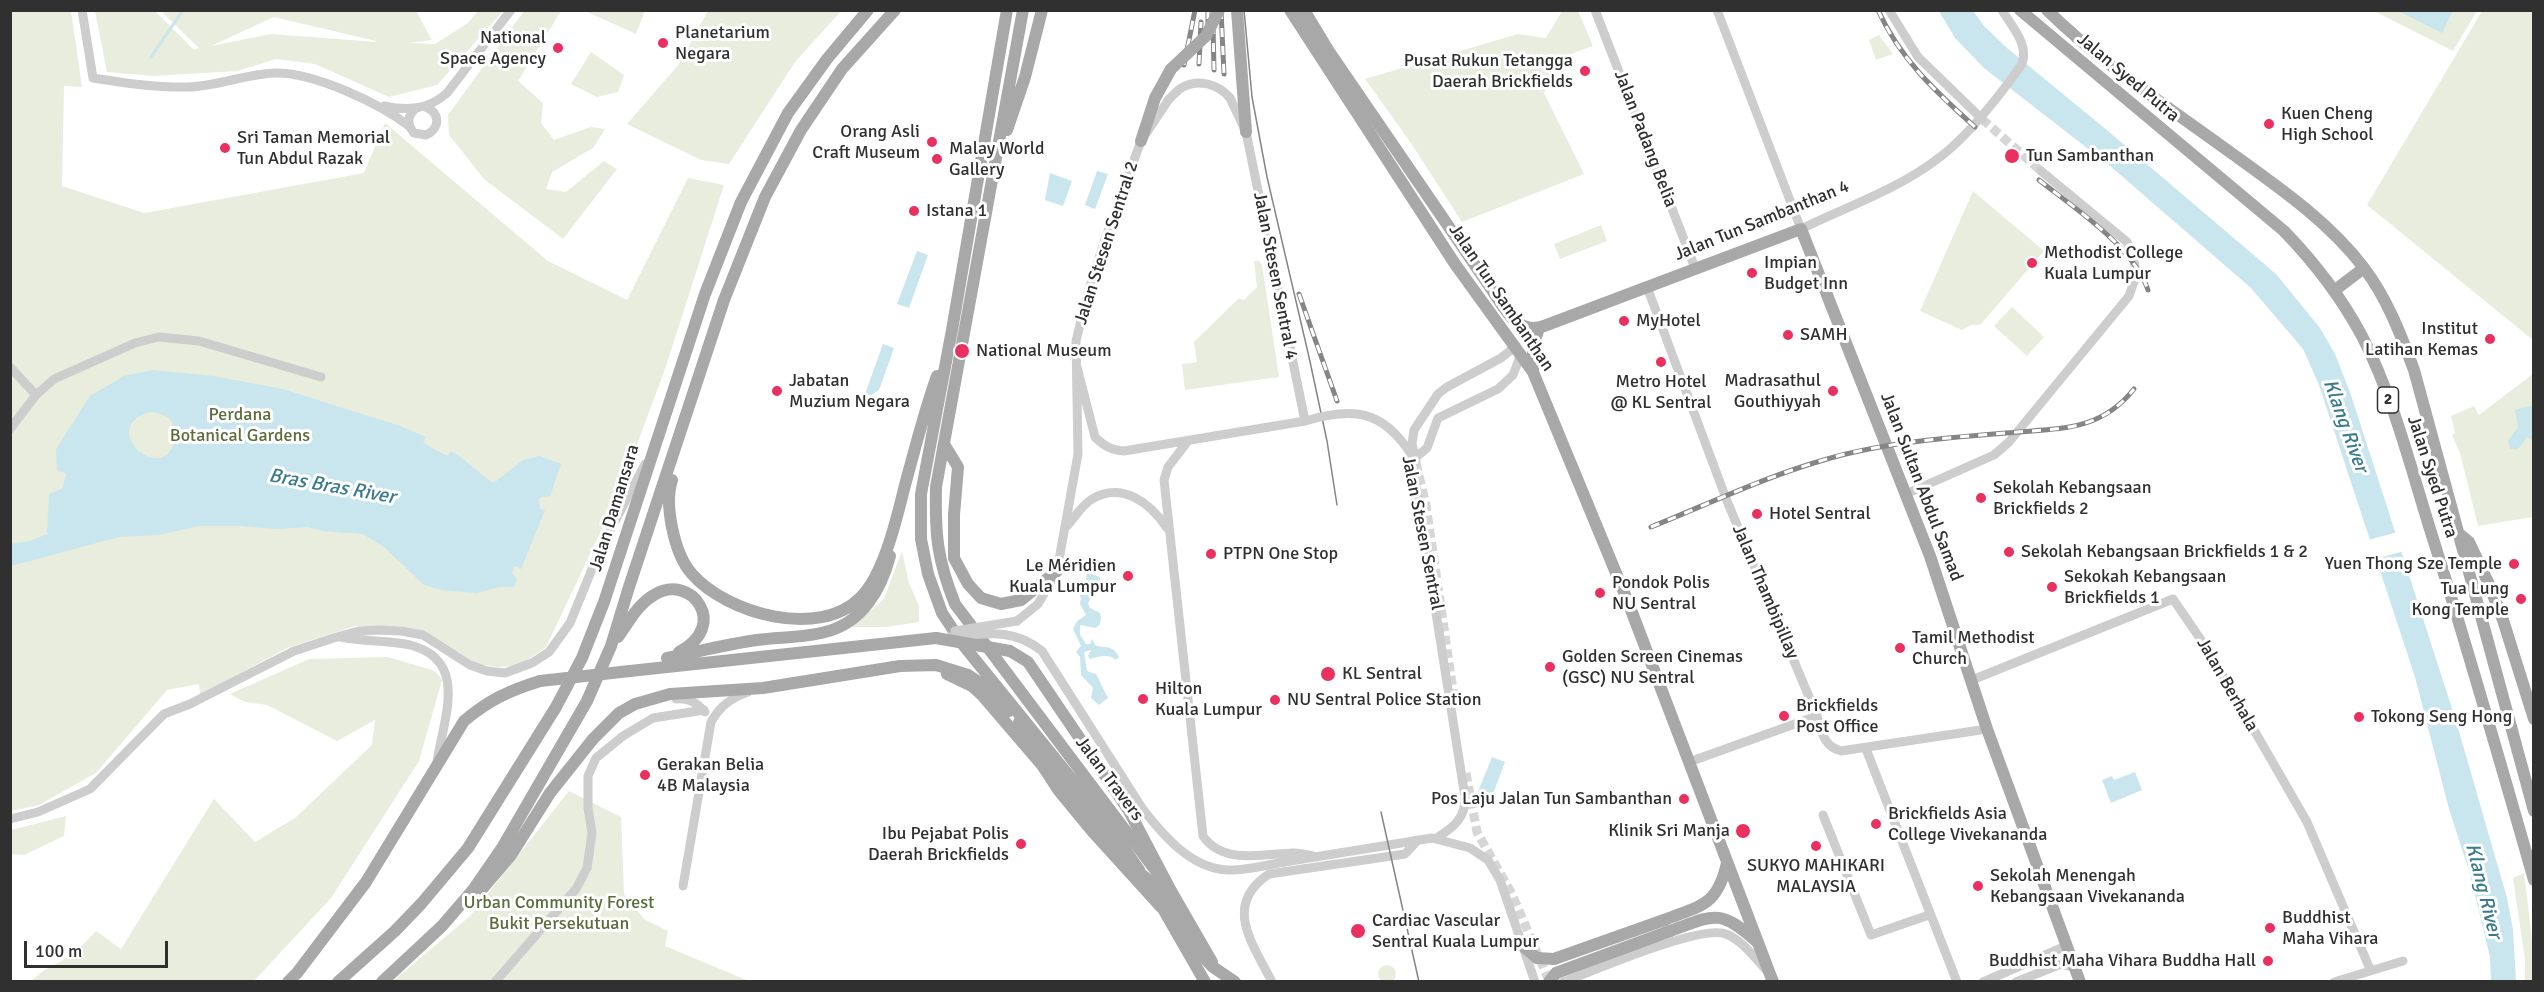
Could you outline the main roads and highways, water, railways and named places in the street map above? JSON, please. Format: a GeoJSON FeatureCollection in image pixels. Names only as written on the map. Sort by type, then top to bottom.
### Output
{"type":"FeatureCollection","features":[{"type":"Feature","properties":{"kind":"main road","name":"Jalan Damansara"},"geometry":{"type":"LineString","coordinates":[[338,981],[401,924],[468,848],[556,707],[582,658],[604,602],[653,448],[726,237],[758,168],[806,86],[868,10]]}},
{"type":"Feature","properties":{"kind":"main road","name":"Jalan Damansara"},"geometry":{"type":"LineString","coordinates":[[382,981],[441,926],[473,890],[502,848],[563,745],[611,646],[628,587],[700,371],[741,255],[779,170],[810,115],[842,69],[895,10]]}},
{"type":"Feature","properties":{"kind":"main road"},"geometry":{"type":"LineString","coordinates":[[700,371],[689,422],[668,492],[677,550],[691,573],[712,592],[733,604],[756,612],[786,618],[819,619],[837,615],[862,596],[889,547],[927,403],[952,330],[1007,10]]}},
{"type":"Feature","properties":{"kind":"main road"},"geometry":{"type":"LineString","coordinates":[[995,167],[1023,10]]}},
{"type":"Feature","properties":{"kind":"main road"},"geometry":{"type":"LineString","coordinates":[[995,167],[1025,77],[1042,10]]}},
{"type":"Feature","properties":{"kind":"main road"},"geometry":{"type":"LineString","coordinates":[[1141,141],[1155,98],[1171,69],[1206,36],[1220,10]]}},
{"type":"Feature","properties":{"kind":"main road"},"geometry":{"type":"LineString","coordinates":[[1237,10],[1246,132]]}},
{"type":"Feature","properties":{"kind":"main road","name":"Jalan Tun Sambanthan"},"geometry":{"type":"LineString","coordinates":[[1290,10],[1455,264],[1533,372],[1628,602],[1771,977]]}},
{"type":"Feature","properties":{"kind":"main road","name":"Jalan Tun Sambanthan"},"geometry":{"type":"LineString","coordinates":[[1304,10],[1330,53],[1515,322],[1523,327],[1539,328]]}},
{"type":"Feature","properties":{"kind":"main road","name":"Jalan Syed Putra"},"geometry":{"type":"LineString","coordinates":[[2020,10],[2284,231],[2335,290],[2362,337],[2387,396],[2458,617],[2534,880]]}},
{"type":"Feature","properties":{"kind":"main road","name":"Jalan Syed Putra"},"geometry":{"type":"LineString","coordinates":[[2047,10],[2131,79],[2265,177],[2315,218],[2364,268],[2392,317],[2414,370],[2534,812]]}},
{"type":"Feature","properties":{"kind":"main road","name":"Jalan Travers"},"geometry":{"type":"LineString","coordinates":[[995,167],[936,487],[935,530],[942,571],[955,604],[1171,891],[1224,981]]}},
{"type":"Feature","properties":{"kind":"main road","name":"Jalan Tun Sambanthan 4"},"geometry":{"type":"LineString","coordinates":[[1539,328],[1801,228]]}},
{"type":"Feature","properties":{"kind":"main road","name":"Jalan Sultan Abdul Samad"},"geometry":{"type":"LineString","coordinates":[[1801,228],[1906,494],[1987,729],[2080,981]]}},
{"type":"Feature","properties":{"kind":"main road"},"geometry":{"type":"LineString","coordinates":[[2335,290],[2364,268]]}},
{"type":"Feature","properties":{"kind":"main road"},"geometry":{"type":"LineString","coordinates":[[1533,372],[1533,346],[1539,328]]}},
{"type":"Feature","properties":{"kind":"main road","name":"Jalan Travers"},"geometry":{"type":"LineString","coordinates":[[952,330],[920,505],[921,539],[926,565],[942,613],[964,646],[1100,814],[1164,910],[1205,981]]}},
{"type":"Feature","properties":{"kind":"main road"},"geometry":{"type":"LineString","coordinates":[[944,444],[958,467],[954,515],[954,558],[968,584],[981,598],[1001,604],[1021,600],[1057,571]]}},
{"type":"Feature","properties":{"kind":"main road"},"geometry":{"type":"LineString","coordinates":[[2458,533],[2469,542],[2488,582],[2503,620],[2534,719]]}},
{"type":"Feature","properties":{"kind":"main road"},"geometry":{"type":"LineString","coordinates":[[630,671],[667,658],[755,640],[827,632],[846,622],[872,602],[885,574],[890,555],[889,547]]}},
{"type":"Feature","properties":{"kind":"main road"},"geometry":{"type":"LineString","coordinates":[[611,646],[629,619],[648,599],[656,593],[675,589],[692,596],[698,602],[704,620],[703,629],[697,640],[667,658]]}},
{"type":"Feature","properties":{"kind":"main road"},"geometry":{"type":"LineString","coordinates":[[288,981],[297,974],[366,882],[464,722],[486,703],[512,690],[540,681],[936,638],[1010,651],[1028,662],[1129,811],[1171,891]]}},
{"type":"Feature","properties":{"kind":"main road"},"geometry":{"type":"LineString","coordinates":[[926,665],[952,676],[982,695],[1042,765],[1086,823],[1164,910]]}},
{"type":"Feature","properties":{"kind":"main road"},"geometry":{"type":"LineString","coordinates":[[441,926],[469,905],[511,855],[550,793],[593,739],[619,713],[670,694],[763,688],[900,666],[944,666],[980,682],[1009,711],[1126,862],[1157,887],[1196,948],[1213,967],[1235,981]]}},
{"type":"Feature","properties":{"kind":"main road"},"geometry":{"type":"LineString","coordinates":[[997,684],[1009,711]]}},
{"type":"Feature","properties":{"kind":"main road"},"geometry":{"type":"LineString","coordinates":[[1549,981],[1556,973],[1667,926],[1708,902],[1717,893],[1727,862]]}},
{"type":"Feature","properties":{"kind":"main road"},"geometry":{"type":"LineString","coordinates":[[1525,948],[1537,958],[1554,959],[1667,926],[1716,917],[1730,920],[1757,942]]}},
{"type":"Feature","properties":{"kind":"water"},"geometry":{"type":"Polygon","coordinates":[[[2453,10],[2442,33],[2398,11],[2453,10]]]}},
{"type":"Feature","properties":{"kind":"water","name":"Klang River"},"geometry":{"type":"Polygon","coordinates":[[[1939,11],[1973,11],[1985,27],[2007,48],[2276,274],[2320,328],[2335,354],[2351,395],[2456,721],[2507,898],[2513,930],[2516,981],[2491,981],[2490,957],[2470,874],[2449,809],[2415,677],[2319,385],[2303,349],[2251,288],[2109,165],[1984,68],[1955,38],[1939,11]]]}},
{"type":"Feature","properties":{"kind":"water"},"geometry":{"type":"Polygon","coordinates":[[[1097,171],[1108,174],[1095,209],[1085,205],[1097,171]]]}},
{"type":"Feature","properties":{"kind":"water"},"geometry":{"type":"Polygon","coordinates":[[[1050,173],[1072,181],[1063,206],[1045,200],[1050,173]]]}},
{"type":"Feature","properties":{"kind":"water"},"geometry":{"type":"Polygon","coordinates":[[[917,251],[928,255],[909,308],[897,304],[917,251]]]}},
{"type":"Feature","properties":{"kind":"water"},"geometry":{"type":"Polygon","coordinates":[[[883,344],[894,348],[879,390],[870,396],[865,394],[883,344]]]}},
{"type":"Feature","properties":{"kind":"water","name":"Bras Bras River"},"geometry":{"type":"Polygon","coordinates":[[[153,370],[213,376],[283,389],[400,426],[426,437],[423,443],[447,456],[451,451],[494,483],[523,460],[539,456],[561,464],[550,496],[539,500],[540,509],[545,510],[521,569],[515,566],[512,573],[517,579],[514,587],[499,587],[477,593],[441,590],[423,584],[384,547],[363,534],[323,531],[308,527],[278,529],[199,526],[159,535],[119,537],[11,566],[11,544],[30,541],[47,534],[49,494],[63,488],[66,473],[57,471],[56,449],[90,396],[124,376],[153,370]],[[151,412],[135,419],[129,429],[131,439],[137,449],[147,456],[158,458],[168,453],[176,434],[170,420],[162,414],[151,412]]]}},
{"type":"Feature","properties":{"kind":"water"},"geometry":{"type":"Polygon","coordinates":[[[2533,405],[2533,440],[2527,437],[2518,449],[2510,449],[2508,441],[2518,427],[2515,410],[2533,405]]]}},
{"type":"Feature","properties":{"kind":"water"},"geometry":{"type":"Polygon","coordinates":[[[1087,568],[1091,574],[1100,577],[1100,585],[1088,603],[1090,608],[1100,613],[1101,620],[1099,626],[1095,628],[1080,625],[1080,635],[1086,644],[1090,644],[1092,639],[1096,646],[1112,649],[1119,657],[1116,660],[1106,656],[1090,659],[1088,656],[1091,650],[1084,652],[1087,671],[1096,674],[1108,698],[1099,705],[1091,698],[1093,688],[1081,675],[1080,657],[1076,652],[1081,646],[1073,629],[1077,621],[1086,615],[1080,604],[1081,598],[1078,592],[1086,582],[1087,568]]]}},
{"type":"Feature","properties":{"kind":"water"},"geometry":{"type":"Polygon","coordinates":[[[1492,757],[1505,762],[1490,802],[1486,800],[1487,796],[1478,792],[1492,757]]]}},
{"type":"Feature","properties":{"kind":"water"},"geometry":{"type":"Polygon","coordinates":[[[2135,772],[2142,790],[2111,803],[2102,780],[2112,776],[2114,780],[2135,772]]]}},
{"type":"Feature","properties":{"kind":"waterway"},"geometry":{"type":"LineString","coordinates":[[151,57],[183,10]]}},
{"type":"Feature","properties":{"kind":"tunnel"},"geometry":{"type":"LineString","coordinates":[[1982,119],[2041,171]]}},
{"type":"Feature","properties":{"kind":"tunnel"},"geometry":{"type":"LineString","coordinates":[[1416,463],[1426,505],[1454,697]]}},
{"type":"Feature","properties":{"kind":"tunnel"},"geometry":{"type":"LineString","coordinates":[[1466,773],[1477,832],[1512,894],[1547,976],[1558,979]]}},
{"type":"Feature","properties":{"kind":"tram line"},"geometry":{"type":"LineString","coordinates":[[1244,10],[1252,97],[1267,177],[1327,441],[1337,505]]}},
{"type":"Feature","properties":{"kind":"tram line"},"geometry":{"type":"LineString","coordinates":[[1381,812],[1419,982]]}},
{"type":"Feature","properties":{"kind":"railway"},"geometry":{"type":"LineString","coordinates":[[1184,65],[1195,10]]}},
{"type":"Feature","properties":{"kind":"railway"},"geometry":{"type":"LineString","coordinates":[[1208,10],[1208,34]]}},
{"type":"Feature","properties":{"kind":"railway"},"geometry":{"type":"LineString","coordinates":[[1221,10],[1224,74]]}},
{"type":"Feature","properties":{"kind":"railway"},"geometry":{"type":"LineString","coordinates":[[1878,10],[1897,44],[1920,74],[1975,127]]}},
{"type":"Feature","properties":{"kind":"railway"},"geometry":{"type":"LineString","coordinates":[[1199,64],[1201,22]]}},
{"type":"Feature","properties":{"kind":"railway"},"geometry":{"type":"LineString","coordinates":[[1213,25],[1214,70]]}},
{"type":"Feature","properties":{"kind":"railway"},"geometry":{"type":"LineString","coordinates":[[2039,180],[2116,243],[2130,258],[2148,290]]}},
{"type":"Feature","properties":{"kind":"railway"},"geometry":{"type":"LineString","coordinates":[[1299,294],[1337,401]]}},
{"type":"Feature","properties":{"kind":"railway"},"geometry":{"type":"LineString","coordinates":[[1651,527],[1775,476],[1863,450],[1910,442],[2076,426],[2106,414],[2134,389]]}},
{"type":"Feature","properties":{"kind":"place","name":"Planetarium Negara"},"geometry":{"type":"Point","coordinates":[663,43]}},
{"type":"Feature","properties":{"kind":"place","name":"National Space Agency"},"geometry":{"type":"Point","coordinates":[558,48]}},
{"type":"Feature","properties":{"kind":"place","name":"Pusat Rukun Tetangga Daerah Brickfields"},"geometry":{"type":"Point","coordinates":[1585,71]}},
{"type":"Feature","properties":{"kind":"place","name":"Kuen Cheng High School"},"geometry":{"type":"Point","coordinates":[2269,124]}},
{"type":"Feature","properties":{"kind":"place","name":"Orang Asli Craft Museum"},"geometry":{"type":"Point","coordinates":[932,142]}},
{"type":"Feature","properties":{"kind":"place","name":"Sri Taman Memorial Tun Abdul Razak"},"geometry":{"type":"Point","coordinates":[225,148]}},
{"type":"Feature","properties":{"kind":"place","name":"Tun Sambanthan"},"geometry":{"type":"Point","coordinates":[2012,156]}},
{"type":"Feature","properties":{"kind":"place","name":"Malay World Gallery"},"geometry":{"type":"Point","coordinates":[937,159]}},
{"type":"Feature","properties":{"kind":"place","name":"Istana 1"},"geometry":{"type":"Point","coordinates":[914,211]}},
{"type":"Feature","properties":{"kind":"place","name":"Methodist College Kuala Lumpur"},"geometry":{"type":"Point","coordinates":[2032,263]}},
{"type":"Feature","properties":{"kind":"place","name":"Impian Budget Inn"},"geometry":{"type":"Point","coordinates":[1752,273]}},
{"type":"Feature","properties":{"kind":"place","name":"MyHotel"},"geometry":{"type":"Point","coordinates":[1624,321]}},
{"type":"Feature","properties":{"kind":"place","name":"SAMH"},"geometry":{"type":"Point","coordinates":[1788,335]}},
{"type":"Feature","properties":{"kind":"place","name":"Institut Latihan Kemas"},"geometry":{"type":"Point","coordinates":[2490,339]}},
{"type":"Feature","properties":{"kind":"place","name":"National Museum"},"geometry":{"type":"Point","coordinates":[962,351]}},
{"type":"Feature","properties":{"kind":"place","name":"Metro Hotel @ KL Sentral"},"geometry":{"type":"Point","coordinates":[1661,362]}},
{"type":"Feature","properties":{"kind":"place","name":"Jabatan Muzium Negara"},"geometry":{"type":"Point","coordinates":[777,391]}},
{"type":"Feature","properties":{"kind":"place","name":"Madrasathul Gouthiyyah"},"geometry":{"type":"Point","coordinates":[1833,391]}},
{"type":"Feature","properties":{"kind":"place","name":"Sekolah Kebangsaan Brickfields 2"},"geometry":{"type":"Point","coordinates":[1981,498]}},
{"type":"Feature","properties":{"kind":"place","name":"Hotel Sentral"},"geometry":{"type":"Point","coordinates":[1757,514]}},
{"type":"Feature","properties":{"kind":"place","name":"Sekolah Kebangsaan Brickfields 1 & 2"},"geometry":{"type":"Point","coordinates":[2009,552]}},
{"type":"Feature","properties":{"kind":"place","name":"PTPN One Stop"},"geometry":{"type":"Point","coordinates":[1211,554]}},
{"type":"Feature","properties":{"kind":"place","name":"Yuen Thong Sze Temple"},"geometry":{"type":"Point","coordinates":[2514,564]}},
{"type":"Feature","properties":{"kind":"place","name":"Le Méridien Kuala Lumpur"},"geometry":{"type":"Point","coordinates":[1128,576]}},
{"type":"Feature","properties":{"kind":"place","name":"Sekokah Kebangsaan Brickfields 1"},"geometry":{"type":"Point","coordinates":[2052,587]}},
{"type":"Feature","properties":{"kind":"place","name":"Pondok Polis NU Sentral"},"geometry":{"type":"Point","coordinates":[1600,593]}},
{"type":"Feature","properties":{"kind":"place","name":"Tua Lung Kong Temple"},"geometry":{"type":"Point","coordinates":[2521,599]}},
{"type":"Feature","properties":{"kind":"place","name":"Tamil Methodist Church"},"geometry":{"type":"Point","coordinates":[1900,648]}},
{"type":"Feature","properties":{"kind":"place","name":"Golden Screen Cinemas (GSC) NU Sentral"},"geometry":{"type":"Point","coordinates":[1550,667]}},
{"type":"Feature","properties":{"kind":"place","name":"KL Sentral"},"geometry":{"type":"Point","coordinates":[1328,674]}},
{"type":"Feature","properties":{"kind":"place","name":"Hilton Kuala Lumpur"},"geometry":{"type":"Point","coordinates":[1143,699]}},
{"type":"Feature","properties":{"kind":"place","name":"NU Sentral Police Station"},"geometry":{"type":"Point","coordinates":[1275,700]}},
{"type":"Feature","properties":{"kind":"place","name":"Brickfields Post Office"},"geometry":{"type":"Point","coordinates":[1784,716]}},
{"type":"Feature","properties":{"kind":"place","name":"Tokong Seng Hong"},"geometry":{"type":"Point","coordinates":[2359,717]}},
{"type":"Feature","properties":{"kind":"place","name":"Gerakan Belia 4B Malaysia"},"geometry":{"type":"Point","coordinates":[645,775]}},
{"type":"Feature","properties":{"kind":"place","name":"Pos Laju Jalan Tun Sambanthan"},"geometry":{"type":"Point","coordinates":[1684,799]}},
{"type":"Feature","properties":{"kind":"place","name":"Brickfields Asia College Vivekananda"},"geometry":{"type":"Point","coordinates":[1876,824]}},
{"type":"Feature","properties":{"kind":"place","name":"Klinik Sri Manja"},"geometry":{"type":"Point","coordinates":[1743,831]}},
{"type":"Feature","properties":{"kind":"place","name":"Ibu Pejabat Polis Daerah Brickfields"},"geometry":{"type":"Point","coordinates":[1021,844]}},
{"type":"Feature","properties":{"kind":"place","name":"SUKYO MAHIKARI MALAYSIA"},"geometry":{"type":"Point","coordinates":[1816,846]}},
{"type":"Feature","properties":{"kind":"place","name":"Sekolah Menengah Kebangsaan Vivekananda"},"geometry":{"type":"Point","coordinates":[1978,886]}},
{"type":"Feature","properties":{"kind":"place","name":"Buddhist Maha Vihara"},"geometry":{"type":"Point","coordinates":[2270,928]}},
{"type":"Feature","properties":{"kind":"place","name":"Cardiac Vascular Sentral Kuala Lumpur"},"geometry":{"type":"Point","coordinates":[1358,931]}},
{"type":"Feature","properties":{"kind":"place","name":"Buddhist Maha Vihara Buddha Hall"},"geometry":{"type":"Point","coordinates":[2268,961]}},
{"type":"Feature","properties":{"kind":"park label","name":"Perdana Botanical Gardens"},"geometry":{"type":"Point","coordinates":[240,425]}},
{"type":"Feature","properties":{"kind":"park label","name":"Urban Community Forest Bukit Persekutuan"},"geometry":{"type":"Point","coordinates":[559,913]}}]}
